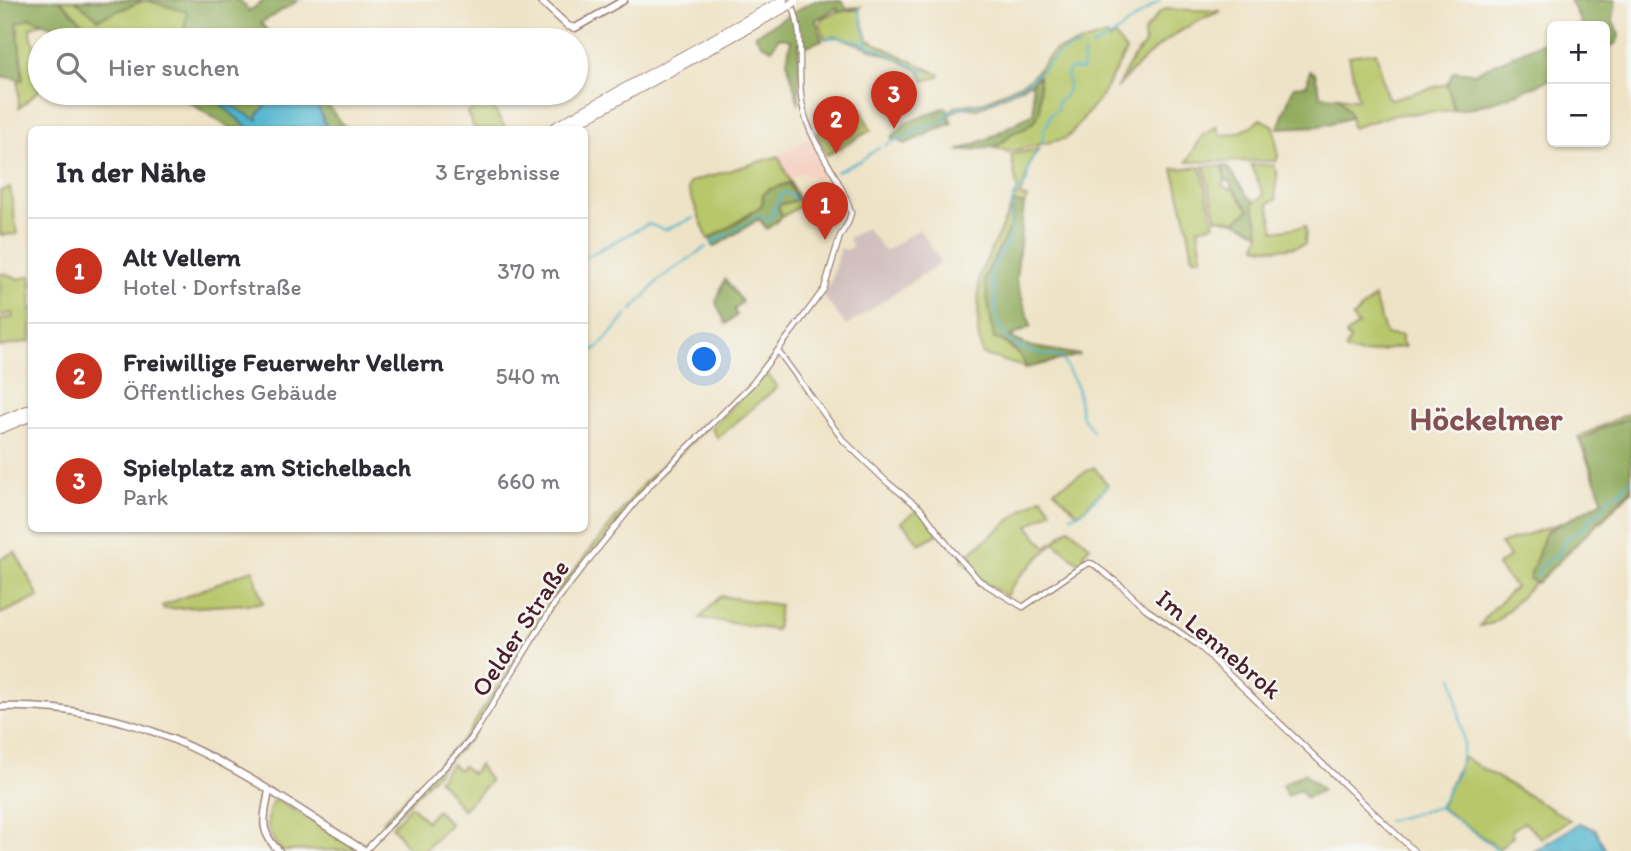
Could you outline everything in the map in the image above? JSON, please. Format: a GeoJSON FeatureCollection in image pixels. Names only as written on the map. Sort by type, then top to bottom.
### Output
{"type":"FeatureCollection","features":[{"type":"Feature","properties":{"kind":"highway"},"geometry":{"type":"LineString","coordinates":[[557,126],[792,1]]}},
{"type":"Feature","properties":{"kind":"highway"},"geometry":{"type":"LineString","coordinates":[[572,126],[792,1]]}},
{"type":"Feature","properties":{"kind":"highway"},"geometry":{"type":"LineString","coordinates":[[0,421],[28,410]]}},
{"type":"Feature","properties":{"kind":"highway"},"geometry":{"type":"LineString","coordinates":[[0,429],[28,418]]}},
{"type":"Feature","properties":{"kind":"main road"},"geometry":{"type":"LineString","coordinates":[[540,0],[568,26],[580,26],[624,0]]}},
{"type":"Feature","properties":{"kind":"main road"},"geometry":{"type":"LineString","coordinates":[[0,706],[51,707],[95,713],[182,741],[226,764],[365,851]]}},
{"type":"Feature","properties":{"kind":"main road"},"geometry":{"type":"LineString","coordinates":[[272,792],[264,814],[265,832],[279,851]]}},
{"type":"Feature","properties":{"kind":"street","name":"Oelder Straße"},"geometry":{"type":"LineString","coordinates":[[365,851],[471,739],[557,600],[648,487],[752,384],[824,289],[840,236],[850,216],[843,194],[806,118],[800,85],[802,42],[792,1]]}},
{"type":"Feature","properties":{"kind":"street","name":"Im Lennebrok"},"geometry":{"type":"LineString","coordinates":[[778,351],[843,439],[888,483],[921,509],[950,548],[980,581],[1023,607],[1081,567],[1093,564],[1146,609],[1198,645],[1414,851]]}},
{"type":"Feature","properties":{"kind":"shaded area"},"geometry":{"type":"Polygon","coordinates":[[[811,138],[830,172],[814,180],[812,175],[807,177],[804,172],[787,179],[779,156],[811,138]]]}},
{"type":"Feature","properties":{"kind":"shaded area"},"geometry":{"type":"Polygon","coordinates":[[[866,228],[885,251],[919,229],[941,262],[846,326],[823,295],[830,284],[840,248],[847,250],[853,246],[848,238],[866,228]]]}},
{"type":"Feature","properties":{"kind":"green space"},"geometry":{"type":"Polygon","coordinates":[[[0,0],[60,0],[88,28],[58,28],[30,18],[17,23],[23,80],[0,76],[0,0]]]}},
{"type":"Feature","properties":{"kind":"green space"},"geometry":{"type":"Polygon","coordinates":[[[24,0],[156,0],[239,28],[58,28],[39,21],[41,23],[28,28],[28,100],[19,108],[18,79],[23,80],[17,23],[29,18],[24,0]]]}},
{"type":"Feature","properties":{"kind":"green space"},"geometry":{"type":"Polygon","coordinates":[[[75,0],[145,0],[98,19],[75,0]]]}},
{"type":"Feature","properties":{"kind":"green space"},"geometry":{"type":"Polygon","coordinates":[[[145,0],[240,0],[249,11],[265,0],[299,0],[261,23],[265,28],[184,28],[187,12],[145,0]]]}},
{"type":"Feature","properties":{"kind":"green space"},"geometry":{"type":"Polygon","coordinates":[[[815,0],[842,1],[847,8],[861,7],[838,12],[837,8],[816,20],[822,40],[807,46],[799,43],[799,105],[787,61],[791,40],[779,37],[772,49],[761,44],[755,35],[815,0]]]}},
{"type":"Feature","properties":{"kind":"green space"},"geometry":{"type":"Polygon","coordinates":[[[1570,0],[1616,0],[1613,21],[1619,35],[1617,42],[1610,47],[1610,21],[1580,21],[1570,0]]]}},
{"type":"Feature","properties":{"kind":"green space"},"geometry":{"type":"Polygon","coordinates":[[[859,9],[868,40],[940,75],[939,77],[924,81],[920,71],[895,58],[837,36],[825,39],[820,24],[822,18],[859,9]]]}},
{"type":"Feature","properties":{"kind":"green space"},"geometry":{"type":"Polygon","coordinates":[[[1166,9],[1221,11],[1163,43],[1116,89],[1133,58],[1145,44],[1144,32],[1160,12],[1166,9]]]}},
{"type":"Feature","properties":{"kind":"green space"},"geometry":{"type":"Polygon","coordinates":[[[1107,35],[1110,40],[1114,35],[1126,51],[1101,97],[1067,138],[1009,152],[991,147],[1014,131],[1025,128],[1035,118],[1039,105],[1038,76],[1032,82],[977,109],[964,107],[949,114],[948,112],[957,106],[984,102],[1030,79],[1054,51],[1107,35]]]}},
{"type":"Feature","properties":{"kind":"green space"},"geometry":{"type":"Polygon","coordinates":[[[1547,40],[1547,80],[1504,98],[1454,110],[1447,84],[1454,71],[1475,73],[1547,40]]]}},
{"type":"Feature","properties":{"kind":"green space"},"geometry":{"type":"Polygon","coordinates":[[[1376,52],[1386,94],[1390,99],[1447,84],[1454,110],[1393,115],[1352,128],[1350,113],[1339,97],[1358,100],[1349,56],[1376,52]]]}},
{"type":"Feature","properties":{"kind":"green space"},"geometry":{"type":"Polygon","coordinates":[[[1310,71],[1315,74],[1321,96],[1339,97],[1350,113],[1350,118],[1320,126],[1278,128],[1294,86],[1307,85],[1310,71]]]}},
{"type":"Feature","properties":{"kind":"green space"},"geometry":{"type":"Polygon","coordinates":[[[1039,76],[1040,110],[1036,120],[1024,129],[1012,133],[1001,144],[958,151],[985,140],[1034,113],[1032,82],[1039,76]]]}},
{"type":"Feature","properties":{"kind":"green space"},"geometry":{"type":"Polygon","coordinates":[[[194,105],[222,105],[246,126],[226,126],[194,105]]]}},
{"type":"Feature","properties":{"kind":"green space"},"geometry":{"type":"Polygon","coordinates":[[[224,105],[266,105],[258,120],[224,105]]]}},
{"type":"Feature","properties":{"kind":"green space"},"geometry":{"type":"Polygon","coordinates":[[[316,105],[327,105],[344,126],[325,126],[316,105]]]}},
{"type":"Feature","properties":{"kind":"green space"},"geometry":{"type":"Polygon","coordinates":[[[480,105],[491,105],[504,126],[474,126],[467,113],[480,105]]]}},
{"type":"Feature","properties":{"kind":"green space"},"geometry":{"type":"Polygon","coordinates":[[[946,107],[952,123],[905,144],[891,138],[906,123],[946,107]]]}},
{"type":"Feature","properties":{"kind":"green space"},"geometry":{"type":"Polygon","coordinates":[[[861,110],[871,130],[827,155],[816,134],[832,123],[861,110]]]}},
{"type":"Feature","properties":{"kind":"green space"},"geometry":{"type":"Polygon","coordinates":[[[1260,119],[1274,126],[1278,157],[1276,161],[1187,162],[1202,136],[1217,126],[1220,135],[1232,134],[1247,129],[1260,119]]]}},
{"type":"Feature","properties":{"kind":"green space"},"geometry":{"type":"Polygon","coordinates":[[[1038,149],[1029,166],[1020,196],[1027,198],[1024,205],[1013,202],[1018,192],[1011,155],[1038,149]]]}},
{"type":"Feature","properties":{"kind":"green space"},"geometry":{"type":"Polygon","coordinates":[[[779,156],[801,205],[782,217],[777,205],[797,200],[789,183],[767,190],[763,195],[762,205],[708,239],[688,189],[690,182],[779,156]]]}},
{"type":"Feature","properties":{"kind":"green space"},"geometry":{"type":"Polygon","coordinates":[[[1251,165],[1274,165],[1277,173],[1276,200],[1268,203],[1274,231],[1306,226],[1305,244],[1280,249],[1256,246],[1260,233],[1253,204],[1264,195],[1251,165]]]}},
{"type":"Feature","properties":{"kind":"green space"},"geometry":{"type":"Polygon","coordinates":[[[1204,166],[1223,166],[1225,180],[1222,185],[1229,190],[1232,187],[1249,211],[1235,221],[1216,218],[1204,166]]]}},
{"type":"Feature","properties":{"kind":"green space"},"geometry":{"type":"Polygon","coordinates":[[[1223,166],[1227,166],[1249,198],[1255,201],[1253,204],[1260,233],[1235,221],[1249,210],[1230,182],[1225,180],[1223,166]]]}},
{"type":"Feature","properties":{"kind":"green space"},"geometry":{"type":"Polygon","coordinates":[[[1201,167],[1214,224],[1198,228],[1202,258],[1193,258],[1173,169],[1201,167]]]}},
{"type":"Feature","properties":{"kind":"green space"},"geometry":{"type":"Polygon","coordinates":[[[789,183],[797,200],[778,205],[782,217],[767,229],[759,219],[714,247],[710,238],[762,205],[763,195],[767,190],[789,183]]]}},
{"type":"Feature","properties":{"kind":"green space"},"geometry":{"type":"Polygon","coordinates":[[[10,188],[17,234],[0,235],[0,191],[10,188]]]}},
{"type":"Feature","properties":{"kind":"green space"},"geometry":{"type":"Polygon","coordinates":[[[1013,202],[1024,205],[1016,280],[1031,326],[1010,337],[1028,346],[1080,355],[1026,368],[1014,349],[1005,342],[994,339],[984,278],[1010,227],[1013,202]]]}},
{"type":"Feature","properties":{"kind":"green space"},"geometry":{"type":"Polygon","coordinates":[[[1013,203],[1001,340],[1023,357],[1026,368],[982,354],[978,334],[979,276],[1013,203]]]}},
{"type":"Feature","properties":{"kind":"green space"},"geometry":{"type":"Polygon","coordinates":[[[0,274],[18,279],[28,277],[28,342],[0,347],[0,320],[13,317],[12,313],[0,316],[0,274]]]}},
{"type":"Feature","properties":{"kind":"green space"},"geometry":{"type":"Polygon","coordinates":[[[725,279],[742,302],[734,310],[737,315],[726,324],[716,302],[725,279]]]}},
{"type":"Feature","properties":{"kind":"green space"},"geometry":{"type":"Polygon","coordinates":[[[1374,297],[1386,335],[1402,335],[1405,347],[1367,353],[1345,350],[1350,339],[1346,335],[1358,325],[1352,318],[1374,297]]]}},
{"type":"Feature","properties":{"kind":"green space"},"geometry":{"type":"Polygon","coordinates":[[[766,372],[777,387],[718,438],[711,428],[766,372]]]}},
{"type":"Feature","properties":{"kind":"green space"},"geometry":{"type":"Polygon","coordinates":[[[1631,412],[1631,491],[1601,522],[1597,520],[1500,618],[1480,626],[1515,587],[1497,566],[1510,556],[1500,544],[1598,510],[1603,501],[1578,437],[1631,412]]]}},
{"type":"Feature","properties":{"kind":"green space"},"geometry":{"type":"Polygon","coordinates":[[[1631,417],[1631,490],[1537,583],[1529,579],[1546,532],[1603,501],[1581,440],[1631,417]]]}},
{"type":"Feature","properties":{"kind":"green space"},"geometry":{"type":"Polygon","coordinates":[[[704,424],[706,428],[652,481],[558,597],[554,595],[645,482],[704,424]]]}},
{"type":"Feature","properties":{"kind":"green space"},"geometry":{"type":"Polygon","coordinates":[[[1094,467],[1108,485],[1081,512],[1076,512],[1054,490],[1094,467]]]}},
{"type":"Feature","properties":{"kind":"green space"},"geometry":{"type":"Polygon","coordinates":[[[1042,497],[1052,511],[1028,526],[1046,547],[1053,544],[1019,577],[1006,596],[986,584],[962,559],[1042,497]]]}},
{"type":"Feature","properties":{"kind":"green space"},"geometry":{"type":"Polygon","coordinates":[[[920,508],[938,534],[919,544],[901,522],[920,508]]]}},
{"type":"Feature","properties":{"kind":"green space"},"geometry":{"type":"Polygon","coordinates":[[[1069,528],[1090,546],[1084,553],[1086,560],[1080,564],[1054,542],[1069,528]]]}},
{"type":"Feature","properties":{"kind":"green space"},"geometry":{"type":"Polygon","coordinates":[[[15,552],[39,597],[0,614],[0,559],[15,552]]]}},
{"type":"Feature","properties":{"kind":"green space"},"geometry":{"type":"Polygon","coordinates":[[[253,569],[263,603],[164,609],[162,606],[253,569]]]}},
{"type":"Feature","properties":{"kind":"green space"},"geometry":{"type":"Polygon","coordinates":[[[720,596],[780,605],[776,630],[700,618],[720,596]]]}},
{"type":"Feature","properties":{"kind":"green space"},"geometry":{"type":"Polygon","coordinates":[[[551,598],[554,602],[470,738],[392,820],[389,818],[381,823],[467,735],[551,598]]]}},
{"type":"Feature","properties":{"kind":"green space"},"geometry":{"type":"Polygon","coordinates":[[[1463,757],[1570,820],[1541,838],[1524,822],[1511,831],[1513,836],[1499,849],[1440,807],[1463,757]]]}},
{"type":"Feature","properties":{"kind":"green space"},"geometry":{"type":"Polygon","coordinates":[[[452,764],[458,770],[463,766],[472,774],[479,765],[490,781],[463,810],[438,779],[452,764]]]}},
{"type":"Feature","properties":{"kind":"green space"},"geometry":{"type":"Polygon","coordinates":[[[1304,773],[1323,790],[1306,798],[1300,789],[1287,796],[1282,785],[1304,773]]]}},
{"type":"Feature","properties":{"kind":"green space"},"geometry":{"type":"Polygon","coordinates":[[[276,800],[360,850],[282,851],[268,828],[272,802],[276,800]]]}},
{"type":"Feature","properties":{"kind":"green space"},"geometry":{"type":"Polygon","coordinates":[[[411,806],[426,821],[437,810],[450,824],[424,851],[410,851],[392,826],[411,806]]]}},
{"type":"Feature","properties":{"kind":"water"},"geometry":{"type":"Polygon","coordinates":[[[221,105],[230,105],[258,120],[258,114],[265,107],[316,105],[326,126],[246,126],[221,105]]]}},
{"type":"Feature","properties":{"kind":"water"},"geometry":{"type":"Polygon","coordinates":[[[1580,823],[1596,830],[1606,851],[1534,851],[1580,823]]]}},
{"type":"Feature","properties":{"kind":"waterway"},"geometry":{"type":"LineString","coordinates":[[1091,47],[1108,39],[1160,0]]}},
{"type":"Feature","properties":{"kind":"waterway"},"geometry":{"type":"LineString","coordinates":[[859,9],[868,45]]}},
{"type":"Feature","properties":{"kind":"waterway"},"geometry":{"type":"LineString","coordinates":[[825,39],[837,37],[863,43],[927,72]]}},
{"type":"Feature","properties":{"kind":"waterway"},"geometry":{"type":"LineString","coordinates":[[885,145],[942,121],[947,118],[947,113],[1001,96],[1034,77],[1065,50],[1080,47]]}},
{"type":"Feature","properties":{"kind":"waterway"},"geometry":{"type":"LineString","coordinates":[[1042,144],[1050,114],[1057,110],[1058,101],[1067,92],[1067,73],[1070,69],[1082,70],[1084,52]]}},
{"type":"Feature","properties":{"kind":"waterway"},"geometry":{"type":"LineString","coordinates":[[836,172],[860,161],[880,147]]}},
{"type":"Feature","properties":{"kind":"waterway"},"geometry":{"type":"LineString","coordinates":[[1038,151],[1029,163],[1027,182],[1014,198],[1009,236],[992,270],[996,313],[999,326],[1012,343],[1032,352],[1061,357],[1077,386],[1081,415],[1093,431]]}},
{"type":"Feature","properties":{"kind":"waterway"},"geometry":{"type":"LineString","coordinates":[[778,204],[784,193],[790,194],[796,200]]}},
{"type":"Feature","properties":{"kind":"waterway"},"geometry":{"type":"LineString","coordinates":[[712,244],[761,214],[765,220],[770,219],[771,215],[775,214],[772,210],[776,205]]}},
{"type":"Feature","properties":{"kind":"waterway"},"geometry":{"type":"LineString","coordinates":[[588,256],[648,224],[664,230],[694,218]]}},
{"type":"Feature","properties":{"kind":"waterway"},"geometry":{"type":"LineString","coordinates":[[711,243],[726,235]]}},
{"type":"Feature","properties":{"kind":"waterway"},"geometry":{"type":"LineString","coordinates":[[632,310],[661,278],[706,247]]}},
{"type":"Feature","properties":{"kind":"waterway"},"geometry":{"type":"LineString","coordinates":[[588,353],[599,347],[628,314]]}},
{"type":"Feature","properties":{"kind":"waterway"},"geometry":{"type":"LineString","coordinates":[[1538,576],[1541,566],[1560,552],[1564,541],[1587,525],[1592,515],[1598,514],[1612,493],[1621,493],[1631,480]]}},
{"type":"Feature","properties":{"kind":"waterway"},"geometry":{"type":"LineString","coordinates":[[1071,516],[1082,512],[1108,486]]}},
{"type":"Feature","properties":{"kind":"waterway"},"geometry":{"type":"LineString","coordinates":[[1387,821],[1439,807],[1458,772],[1464,744],[1453,677]]}},
{"type":"Feature","properties":{"kind":"waterway"},"geometry":{"type":"LineString","coordinates":[[1440,808],[1500,851]]}},
{"type":"Feature","properties":{"kind":"place","name":"Spielplatz am Stichelbach"},"geometry":{"type":"Point","coordinates":[894,129]}},
{"type":"Feature","properties":{"kind":"place","name":"Freiwillige Feuerwehr Vellern"},"geometry":{"type":"Point","coordinates":[836,154]}},
{"type":"Feature","properties":{"kind":"place","name":"Alt Vellern"},"geometry":{"type":"Point","coordinates":[825,240]}},
{"type":"Feature","properties":{"kind":"district","name":"Höckelmer"},"geometry":{"type":"Point","coordinates":[1486,418]}}]}
